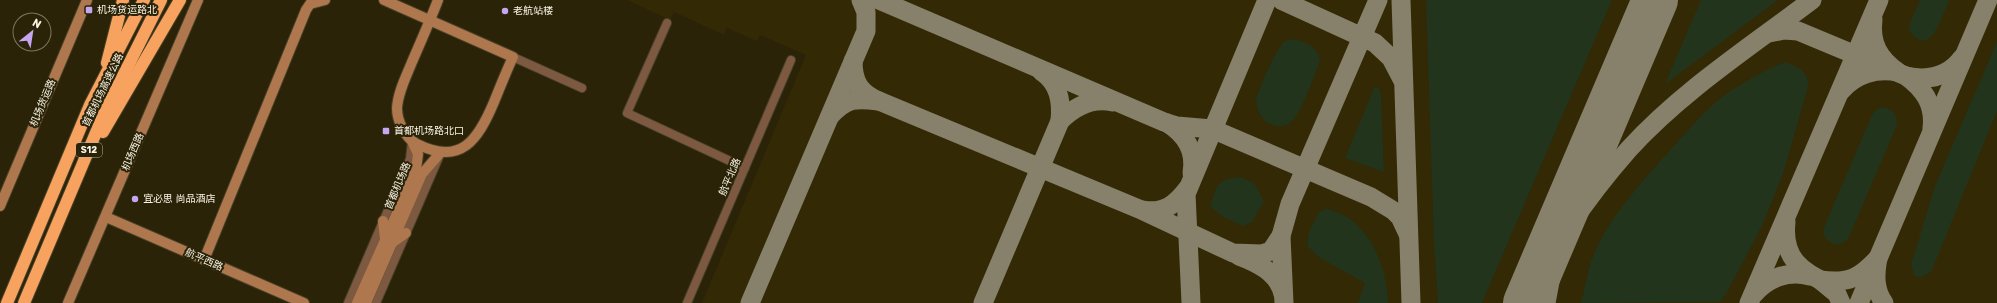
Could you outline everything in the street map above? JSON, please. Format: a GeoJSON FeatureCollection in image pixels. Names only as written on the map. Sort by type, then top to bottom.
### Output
{"type":"FeatureCollection","features":[{"type":"Feature","properties":{"kind":"highway"},"geometry":{"type":"LineString","coordinates":[[104,78],[123,0]]}},
{"type":"Feature","properties":{"kind":"highway","name":"首都机场高速公路"},"geometry":{"type":"LineString","coordinates":[[7,303],[86,116],[144,0]]}},
{"type":"Feature","properties":{"kind":"highway","name":"首都机场高速公路"},"geometry":{"type":"LineString","coordinates":[[24,303],[103,116],[161,0]]}},
{"type":"Feature","properties":{"kind":"highway"},"geometry":{"type":"LineString","coordinates":[[83,163],[128,90],[180,0]]}},
{"type":"Feature","properties":{"kind":"street","name":"机场货运路"},"geometry":{"type":"LineString","coordinates":[[0,206],[87,0]]}},
{"type":"Feature","properties":{"kind":"street","name":"机场西路"},"geometry":{"type":"LineString","coordinates":[[68,303],[198,0]]}},
{"type":"Feature","properties":{"kind":"street"},"geometry":{"type":"LineString","coordinates":[[204,260],[306,10],[310,4],[325,0]]}},
{"type":"Feature","properties":{"kind":"street"},"geometry":{"type":"LineString","coordinates":[[438,0],[398,98],[397,110],[400,123],[412,141],[432,150],[441,152],[457,150],[465,146],[477,136],[484,124],[513,57]]}},
{"type":"Feature","properties":{"kind":"street"},"geometry":{"type":"LineString","coordinates":[[389,1],[582,88]]}},
{"type":"Feature","properties":{"kind":"street"},"geometry":{"type":"LineString","coordinates":[[667,23],[627,113],[744,168]]}},
{"type":"Feature","properties":{"kind":"street","name":"航平北路"},"geometry":{"type":"LineString","coordinates":[[687,303],[791,60]]}},
{"type":"Feature","properties":{"kind":"street","name":"首都机场路"},"geometry":{"type":"LineString","coordinates":[[348,303],[410,159],[412,141]]}},
{"type":"Feature","properties":{"kind":"street","name":"首都机场路"},"geometry":{"type":"LineString","coordinates":[[366,303],[416,170],[418,154],[412,141]]}},
{"type":"Feature","properties":{"kind":"street"},"geometry":{"type":"LineString","coordinates":[[376,303],[441,152]]}},
{"type":"Feature","properties":{"kind":"street","name":"首都机场路"},"geometry":{"type":"LineString","coordinates":[[357,303],[422,174],[441,152]]}},
{"type":"Feature","properties":{"kind":"street","name":"航平西路"},"geometry":{"type":"LineString","coordinates":[[106,217],[304,303]]}},
{"type":"Feature","properties":{"kind":"street"},"geometry":{"type":"LineString","coordinates":[[383,221],[389,241],[406,234]]}},
{"type":"Feature","properties":{"kind":"shaded area"},"geometry":{"type":"Polygon","coordinates":[[[627,0],[1997,0],[1997,303],[702,303],[806,55],[760,35],[757,41],[727,28],[724,35],[674,12],[670,20],[627,0]]]}},
{"type":"Feature","properties":{"kind":"green space"},"geometry":{"type":"Polygon","coordinates":[[[1426,0],[1612,0],[1482,303],[1438,303],[1434,245],[1426,0]]]}},
{"type":"Feature","properties":{"kind":"green space"},"geometry":{"type":"Polygon","coordinates":[[[1701,0],[1778,0],[1665,84],[1701,0]]]}},
{"type":"Feature","properties":{"kind":"green space"},"geometry":{"type":"Polygon","coordinates":[[[1920,0],[1949,0],[1939,25],[1934,33],[1923,41],[1916,38],[1909,30],[1910,23],[1920,0]]]}},
{"type":"Feature","properties":{"kind":"green space"},"geometry":{"type":"Polygon","coordinates":[[[1294,39],[1314,48],[1319,55],[1320,60],[1308,92],[1296,116],[1287,125],[1276,126],[1270,124],[1262,117],[1258,111],[1256,101],[1263,81],[1280,47],[1285,41],[1294,39]]]}},
{"type":"Feature","properties":{"kind":"green space"},"geometry":{"type":"Polygon","coordinates":[[[1997,42],[1997,111],[1932,270],[1922,277],[1914,276],[1911,265],[1935,186],[1997,42]]]}},
{"type":"Feature","properties":{"kind":"green space"},"geometry":{"type":"Polygon","coordinates":[[[1785,62],[1805,73],[1808,87],[1783,174],[1762,226],[1726,294],[1720,302],[1581,303],[1590,264],[1598,244],[1627,200],[1691,127],[1719,100],[1747,81],[1785,62]]]}},
{"type":"Feature","properties":{"kind":"green space"},"geometry":{"type":"Polygon","coordinates":[[[1375,86],[1380,90],[1381,94],[1384,172],[1345,158],[1375,86]]]}},
{"type":"Feature","properties":{"kind":"green space"},"geometry":{"type":"Polygon","coordinates":[[[1885,107],[1891,110],[1894,114],[1897,125],[1848,239],[1841,244],[1831,243],[1823,234],[1824,227],[1873,113],[1879,108],[1885,107]]]}},
{"type":"Feature","properties":{"kind":"green space"},"geometry":{"type":"Polygon","coordinates":[[[1240,177],[1254,183],[1264,201],[1252,222],[1243,226],[1223,217],[1210,206],[1214,193],[1219,184],[1227,179],[1240,177]]]}},
{"type":"Feature","properties":{"kind":"green space"},"geometry":{"type":"Polygon","coordinates":[[[1326,209],[1341,214],[1364,232],[1379,259],[1384,273],[1388,303],[1358,303],[1365,283],[1320,258],[1307,246],[1309,232],[1319,212],[1326,209]]]}},
{"type":"Feature","properties":{"kind":"taxiway"},"geometry":{"type":"LineString","coordinates":[[750,303],[866,31],[866,12],[861,0]]}},
{"type":"Feature","properties":{"kind":"taxiway"},"geometry":{"type":"LineString","coordinates":[[879,0],[1164,122],[1177,126],[1212,129],[1371,197],[1394,211],[1400,217],[1408,234]]}},
{"type":"Feature","properties":{"kind":"taxiway"},"geometry":{"type":"LineString","coordinates":[[1191,303],[1186,194],[1267,0]]}},
{"type":"Feature","properties":{"kind":"taxiway"},"geometry":{"type":"LineString","coordinates":[[1281,0],[1375,43],[1391,58],[1402,79]]}},
{"type":"Feature","properties":{"kind":"taxiway"},"geometry":{"type":"LineString","coordinates":[[1284,303],[1281,236],[1290,204],[1378,0]]}},
{"type":"Feature","properties":{"kind":"taxiway"},"geometry":{"type":"LineString","coordinates":[[1401,0],[1411,303]]}},
{"type":"Feature","properties":{"kind":"taxiway"},"geometry":{"type":"LineString","coordinates":[[1537,277],[1589,198],[1629,149],[1671,108],[1717,70],[1812,0]]}},
{"type":"Feature","properties":{"kind":"taxiway"},"geometry":{"type":"LineString","coordinates":[[1749,303],[1879,0]]}},
{"type":"Feature","properties":{"kind":"taxiway"},"geometry":{"type":"LineString","coordinates":[[1859,303],[1988,0]]}},
{"type":"Feature","properties":{"kind":"taxiway"},"geometry":{"type":"LineString","coordinates":[[1841,91],[1859,76],[1882,71],[1898,72],[1886,62],[1877,50],[1873,36],[1873,20]]}},
{"type":"Feature","properties":{"kind":"taxiway"},"geometry":{"type":"LineString","coordinates":[[1769,33],[1784,30],[1798,31],[1906,76],[1918,86],[1927,98],[1932,112],[1932,128]]}},
{"type":"Feature","properties":{"kind":"taxiway"},"geometry":{"type":"LineString","coordinates":[[1906,76],[1922,78],[1937,76],[1950,70],[1962,58]]}},
{"type":"Feature","properties":{"kind":"taxiway"},"geometry":{"type":"LineString","coordinates":[[830,116],[841,106],[852,101],[879,101],[872,98],[859,86],[854,75],[853,61]]}},
{"type":"Feature","properties":{"kind":"taxiway"},"geometry":{"type":"LineString","coordinates":[[1041,71],[1052,81],[1058,93],[1060,100],[1060,121]]}},
{"type":"Feature","properties":{"kind":"taxiway"},"geometry":{"type":"LineString","coordinates":[[879,101],[1139,209],[1233,253],[1261,254],[1271,251],[1281,236]]}},
{"type":"Feature","properties":{"kind":"taxiway"},"geometry":{"type":"LineString","coordinates":[[983,303],[1060,121],[1072,111],[1084,104],[1098,101],[1113,102]]}},
{"type":"Feature","properties":{"kind":"taxiway"},"geometry":{"type":"LineString","coordinates":[[1167,123],[1179,132],[1188,144],[1192,157],[1192,173]]}},
{"type":"Feature","properties":{"kind":"taxiway"},"geometry":{"type":"LineString","coordinates":[[1564,226],[1576,185]]}},
{"type":"Feature","properties":{"kind":"taxiway"},"geometry":{"type":"LineString","coordinates":[[1143,210],[1150,211],[1163,209],[1179,199],[1188,188]]}},
{"type":"Feature","properties":{"kind":"taxiway"},"geometry":{"type":"LineString","coordinates":[[1786,222],[1787,245],[1796,262],[1811,275],[1831,285]]}},
{"type":"Feature","properties":{"kind":"taxiway"},"geometry":{"type":"LineString","coordinates":[[1546,303],[1555,255]]}},
{"type":"Feature","properties":{"kind":"taxiway"},"geometry":{"type":"LineString","coordinates":[[1239,256],[1260,266],[1272,275],[1277,280],[1283,294]]}},
{"type":"Feature","properties":{"kind":"taxiway"},"geometry":{"type":"LineString","coordinates":[[1841,303],[1837,294],[1820,280],[1838,281],[1853,278],[1859,275],[1878,258],[1876,281],[1878,292],[1884,303]]}},
{"type":"Feature","properties":{"kind":"taxiway"},"geometry":{"type":"LineString","coordinates":[[1754,294],[1760,288],[1779,277],[1794,274],[1810,276]]}},
{"type":"Feature","properties":{"kind":"runway"},"geometry":{"type":"LineString","coordinates":[[1526,303],[1655,0]]}},
{"type":"Feature","properties":{"kind":"place","name":"机场货运路北"},"geometry":{"type":"Point","coordinates":[89,10]}},
{"type":"Feature","properties":{"kind":"place","name":"老航站楼"},"geometry":{"type":"Point","coordinates":[505,11]}},
{"type":"Feature","properties":{"kind":"place","name":"首都机场路北口"},"geometry":{"type":"Point","coordinates":[386,131]}},
{"type":"Feature","properties":{"kind":"place","name":"宜必思 尚品酒店"},"geometry":{"type":"Point","coordinates":[135,199]}}]}
